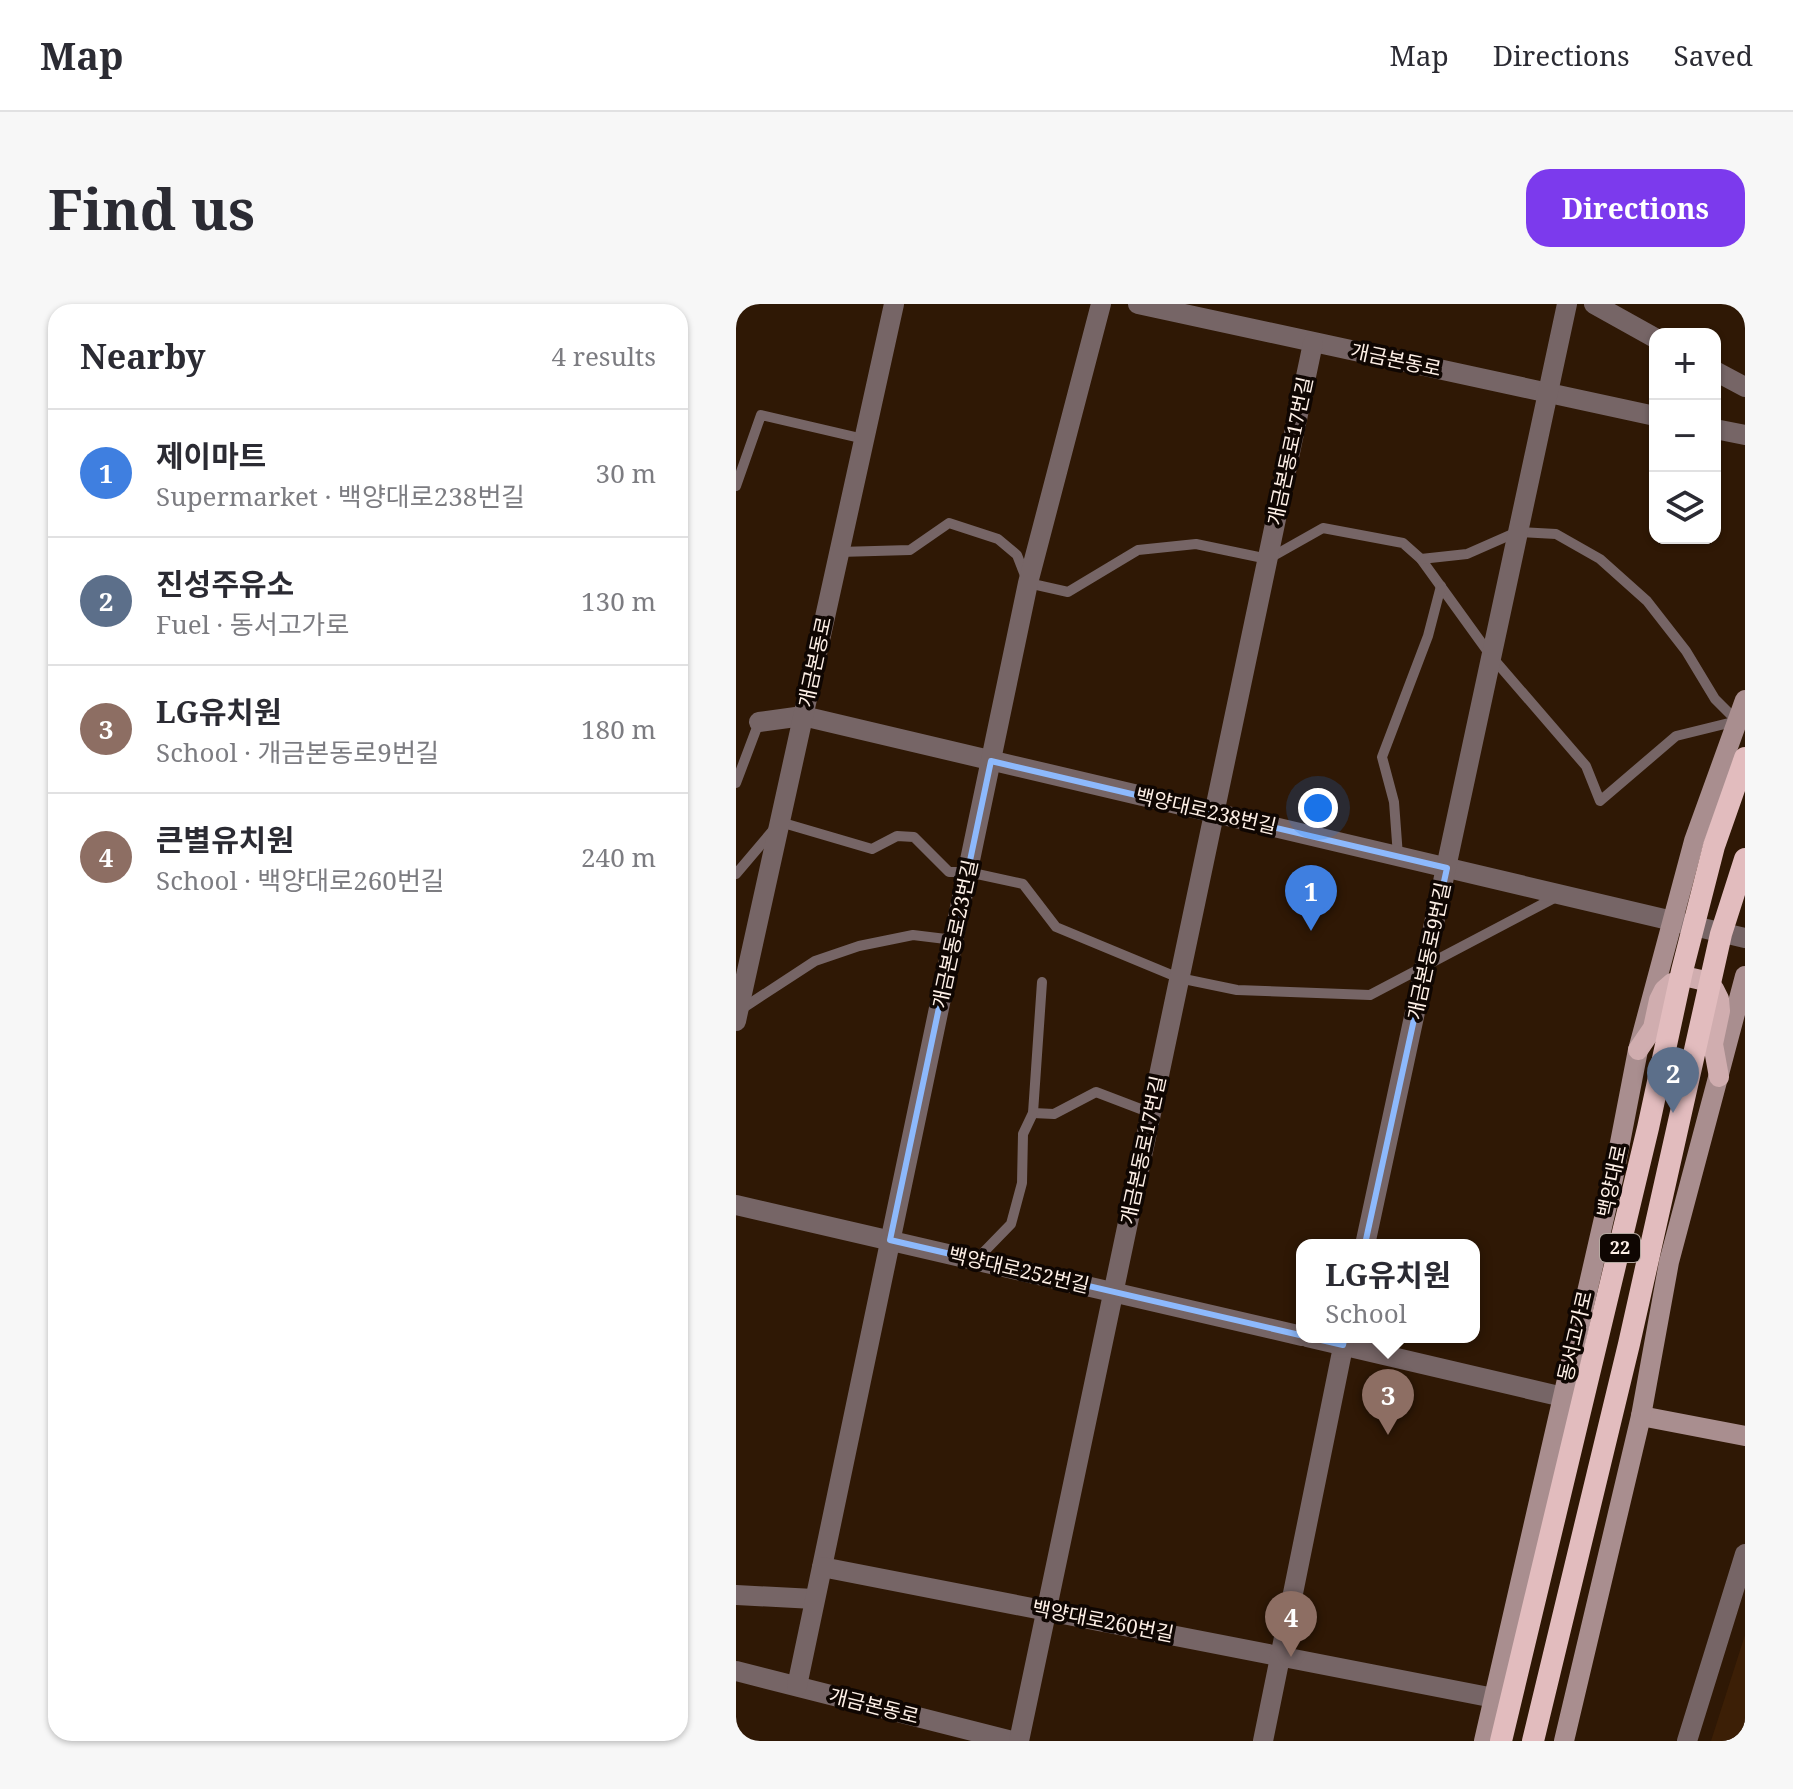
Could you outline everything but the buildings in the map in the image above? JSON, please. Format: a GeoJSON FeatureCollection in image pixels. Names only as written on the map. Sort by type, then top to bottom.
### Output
{"type":"FeatureCollection","features":[{"type":"Feature","properties":{"kind":"highway","name":"동서고가로"},"geometry":{"type":"LineString","coordinates":[[1501,1741],[1641,1158],[1682,971],[1714,846],[1745,758]]}},
{"type":"Feature","properties":{"kind":"highway","name":"22"},"geometry":{"type":"LineString","coordinates":[[1533,1741],[1629,1344],[1721,934],[1745,859]]}},
{"type":"Feature","properties":{"kind":"main road","name":"백양대로"},"geometry":{"type":"LineString","coordinates":[[1484,1741],[1613,1179],[1638,1050],[1694,841],[1741,725],[1745,700]]}},
{"type":"Feature","properties":{"kind":"main road"},"geometry":{"type":"LineString","coordinates":[[1564,1741],[1641,1416],[1669,1262],[1745,976]]}},
{"type":"Feature","properties":{"kind":"main road"},"geometry":{"type":"LineString","coordinates":[[1638,1050],[1653,1028],[1664,990],[1688,977],[1701,980],[1714,989],[1719,999],[1720,1011],[1713,1044],[1719,1077]]}},
{"type":"Feature","properties":{"kind":"main road"},"geometry":{"type":"LineString","coordinates":[[1641,1416],[1745,1436]]}},
{"type":"Feature","properties":{"kind":"street","name":"개금본동로"},"geometry":{"type":"LineString","coordinates":[[737,1016],[894,304]]}},
{"type":"Feature","properties":{"kind":"street","name":"개금본동로23번길"},"geometry":{"type":"LineString","coordinates":[[822,1567],[1028,583],[1101,304]]}},
{"type":"Feature","properties":{"kind":"street","name":"개금본동로"},"geometry":{"type":"LineString","coordinates":[[1139,304],[1649,415]]}},
{"type":"Feature","properties":{"kind":"street","name":"개금본동로9번길"},"geometry":{"type":"LineString","coordinates":[[1366,1239],[1567,304]]}},
{"type":"Feature","properties":{"kind":"street"},"geometry":{"type":"LineString","coordinates":[[1594,304],[1649,335]]}},
{"type":"Feature","properties":{"kind":"street","name":"개금본동로17번길"},"geometry":{"type":"LineString","coordinates":[[1019,1741],[1313,343]]}},
{"type":"Feature","properties":{"kind":"street"},"geometry":{"type":"LineString","coordinates":[[1721,374],[1745,387]]}},
{"type":"Feature","properties":{"kind":"street"},"geometry":{"type":"LineString","coordinates":[[1721,430],[1745,435]]}},
{"type":"Feature","properties":{"kind":"street","name":"백양대로238번길"},"geometry":{"type":"LineString","coordinates":[[759,722],[803,716],[1745,938]]}},
{"type":"Feature","properties":{"kind":"street","name":"백양대로252번길"},"geometry":{"type":"LineString","coordinates":[[736,1205],[1296,1334]]}},
{"type":"Feature","properties":{"kind":"street"},"geometry":{"type":"LineString","coordinates":[[1263,1741],[1283,1655],[1344,1343]]}},
{"type":"Feature","properties":{"kind":"street","name":"백양대로252번길"},"geometry":{"type":"LineString","coordinates":[[1352,1343],[1563,1397]]}},
{"type":"Feature","properties":{"kind":"street"},"geometry":{"type":"LineString","coordinates":[[1687,1741],[1745,1554]]}},
{"type":"Feature","properties":{"kind":"street"},"geometry":{"type":"LineString","coordinates":[[797,1686],[822,1567]]}},
{"type":"Feature","properties":{"kind":"street","name":"백양대로260번길"},"geometry":{"type":"LineString","coordinates":[[822,1567],[1494,1698]]}},
{"type":"Feature","properties":{"kind":"street"},"geometry":{"type":"LineString","coordinates":[[736,1595],[814,1599]]}},
{"type":"Feature","properties":{"kind":"street","name":"개금본동로"},"geometry":{"type":"LineString","coordinates":[[736,1671],[1012,1741]]}},
{"type":"Feature","properties":{"kind":"lane"},"geometry":{"type":"LineString","coordinates":[[736,486],[761,415],[864,439]]}},
{"type":"Feature","properties":{"kind":"lane"},"geometry":{"type":"LineString","coordinates":[[839,552],[910,550],[949,523],[998,539],[1017,555],[1028,583],[1068,592],[1138,550],[1196,544],[1268,559]]}},
{"type":"Feature","properties":{"kind":"lane","name":"개금본동로17번길"},"geometry":{"type":"LineString","coordinates":[[1268,559],[1323,528],[1403,543],[1421,559]]}},
{"type":"Feature","properties":{"kind":"lane"},"geometry":{"type":"LineString","coordinates":[[1421,559],[1467,554],[1517,532],[1556,534],[1600,559],[1647,601],[1686,651],[1715,699],[1741,725]]}},
{"type":"Feature","properties":{"kind":"lane"},"geometry":{"type":"LineString","coordinates":[[1421,559],[1491,656],[1586,766],[1600,801],[1676,736],[1741,725]]}},
{"type":"Feature","properties":{"kind":"lane"},"geometry":{"type":"LineString","coordinates":[[1398,856],[1394,802],[1382,757],[1428,636],[1441,586]]}},
{"type":"Feature","properties":{"kind":"lane"},"geometry":{"type":"LineString","coordinates":[[736,783],[759,722]]}},
{"type":"Feature","properties":{"kind":"lane"},"geometry":{"type":"LineString","coordinates":[[736,874],[780,822],[872,849],[897,836],[914,837],[949,872],[968,872],[1023,884],[1056,927],[1179,978],[1237,990],[1370,995],[1560,894]]}},
{"type":"Feature","properties":{"kind":"lane"},"geometry":{"type":"LineString","coordinates":[[737,1016],[815,961],[859,946],[913,935],[954,940]]}},
{"type":"Feature","properties":{"kind":"lane"},"geometry":{"type":"LineString","coordinates":[[976,1260],[1011,1224],[1022,1183],[1023,1134],[1033,1113],[1042,982]]}},
{"type":"Feature","properties":{"kind":"lane"},"geometry":{"type":"LineString","coordinates":[[1033,1113],[1054,1114],[1096,1092],[1151,1113]]}},
{"type":"Feature","properties":{"kind":"highlighted area"},"geometry":{"type":"Polygon","coordinates":[[[991,761],[1447,868],[1343,1345],[890,1240],[991,761]]]}},
{"type":"Feature","properties":{"kind":"shaded area"},"geometry":{"type":"Polygon","coordinates":[[[1745,1635],[1745,1741],[1711,1741],[1745,1635]]]}},
{"type":"Feature","properties":{"kind":"place","name":"제이마트"},"geometry":{"type":"Point","coordinates":[1311,931]}},
{"type":"Feature","properties":{"kind":"place","name":"진성주유소"},"geometry":{"type":"Point","coordinates":[1673,1113]}},
{"type":"Feature","properties":{"kind":"place","name":"LG유치원"},"geometry":{"type":"Point","coordinates":[1388,1435]}},
{"type":"Feature","properties":{"kind":"place","name":"큰별유치원"},"geometry":{"type":"Point","coordinates":[1291,1657]}}]}
